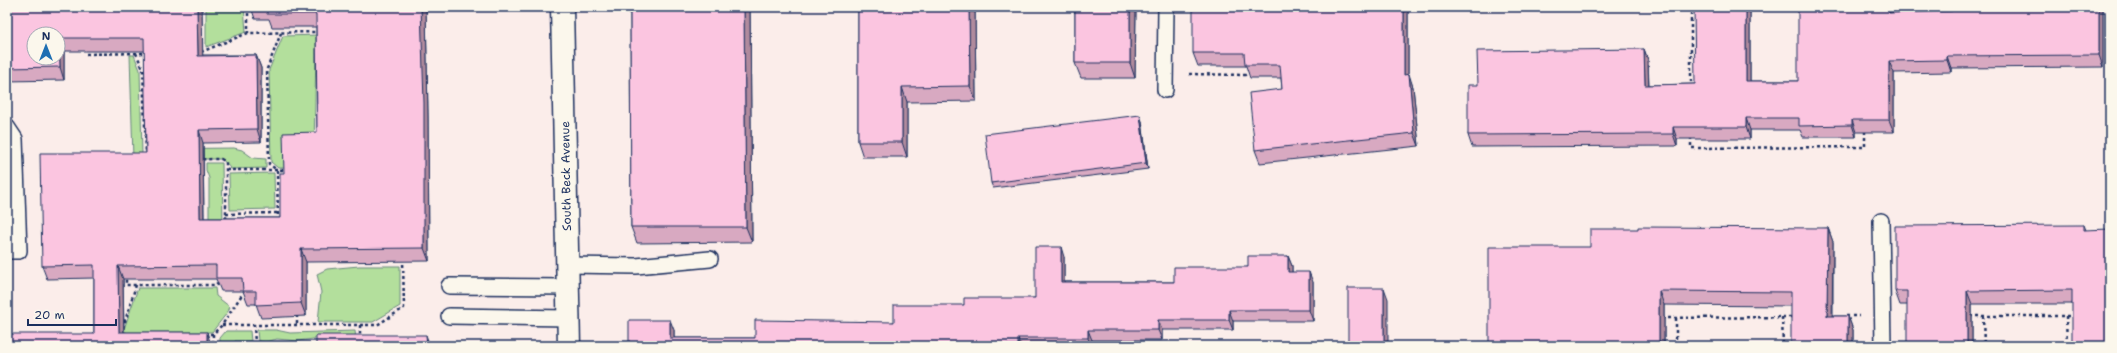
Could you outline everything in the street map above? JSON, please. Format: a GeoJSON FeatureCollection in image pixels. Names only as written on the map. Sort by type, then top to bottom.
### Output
{"type":"FeatureCollection","features":[{"type":"Feature","properties":{"kind":"street","name":"South Beck Avenue"},"geometry":{"type":"LineString","coordinates":[[562,7],[569,346]]}},
{"type":"Feature","properties":{"kind":"lane"},"geometry":{"type":"LineString","coordinates":[[1164,90],[1166,7]]}},
{"type":"Feature","properties":{"kind":"lane"},"geometry":{"type":"LineString","coordinates":[[7,127],[15,139],[19,251],[7,251]]}},
{"type":"Feature","properties":{"kind":"lane"},"geometry":{"type":"LineString","coordinates":[[1881,220],[1883,346]]}},
{"type":"Feature","properties":{"kind":"lane"},"geometry":{"type":"LineString","coordinates":[[567,265],[636,266],[710,259]]}},
{"type":"Feature","properties":{"kind":"lane"},"geometry":{"type":"LineString","coordinates":[[449,286],[568,287]]}},
{"type":"Feature","properties":{"kind":"lane"},"geometry":{"type":"LineString","coordinates":[[449,316],[568,318]]}},
{"type":"Feature","properties":{"kind":"path"},"geometry":{"type":"LineString","coordinates":[[248,7],[248,34]]}},
{"type":"Feature","properties":{"kind":"path"},"geometry":{"type":"LineString","coordinates":[[1691,7],[1691,93]]}},
{"type":"Feature","properties":{"kind":"path"},"geometry":{"type":"LineString","coordinates":[[195,52],[202,52],[248,34],[325,32]]}},
{"type":"Feature","properties":{"kind":"path"},"geometry":{"type":"LineString","coordinates":[[278,229],[276,170],[269,164],[267,69],[281,33]]}},
{"type":"Feature","properties":{"kind":"path"},"geometry":{"type":"LineString","coordinates":[[136,53],[143,69],[146,160]]}},
{"type":"Feature","properties":{"kind":"path"},"geometry":{"type":"LineString","coordinates":[[86,54],[151,53]]}},
{"type":"Feature","properties":{"kind":"path"},"geometry":{"type":"LineString","coordinates":[[1189,74],[1245,75],[1251,71]]}},
{"type":"Feature","properties":{"kind":"path"},"geometry":{"type":"LineString","coordinates":[[1691,132],[1691,148],[1865,147],[1865,124]]}},
{"type":"Feature","properties":{"kind":"path"},"geometry":{"type":"LineString","coordinates":[[221,159],[226,162],[226,170],[226,228],[217,232],[217,285],[126,285],[127,160],[221,159]]}},
{"type":"Feature","properties":{"kind":"path"},"geometry":{"type":"LineString","coordinates":[[226,170],[292,170]]}},
{"type":"Feature","properties":{"kind":"path"},"geometry":{"type":"LineString","coordinates":[[226,214],[277,213]]}},
{"type":"Feature","properties":{"kind":"path"},"geometry":{"type":"LineString","coordinates":[[222,325],[377,325],[404,308],[403,253]]}},
{"type":"Feature","properties":{"kind":"path"},"geometry":{"type":"LineString","coordinates":[[120,335],[136,285]]}},
{"type":"Feature","properties":{"kind":"path"},"geometry":{"type":"LineString","coordinates":[[198,334],[213,334],[222,325],[243,293]]}},
{"type":"Feature","properties":{"kind":"path"},"geometry":{"type":"LineString","coordinates":[[297,310],[297,324]]}},
{"type":"Feature","properties":{"kind":"path"},"geometry":{"type":"LineString","coordinates":[[1844,316],[1882,316]]}},
{"type":"Feature","properties":{"kind":"path"},"geometry":{"type":"LineString","coordinates":[[1967,316],[2081,316]]}},
{"type":"Feature","properties":{"kind":"path"},"geometry":{"type":"LineString","coordinates":[[1983,316],[1984,346]]}},
{"type":"Feature","properties":{"kind":"path"},"geometry":{"type":"LineString","coordinates":[[2066,316],[2067,346]]}},
{"type":"Feature","properties":{"kind":"path"},"geometry":{"type":"LineString","coordinates":[[1782,317],[1783,346]]}},
{"type":"Feature","properties":{"kind":"path"},"geometry":{"type":"LineString","coordinates":[[1661,318],[1798,317]]}},
{"type":"Feature","properties":{"kind":"path"},"geometry":{"type":"LineString","coordinates":[[1676,318],[1676,346]]}},
{"type":"Feature","properties":{"kind":"path"},"geometry":{"type":"LineString","coordinates":[[254,324],[255,346]]}},
{"type":"Feature","properties":{"kind":"path"},"geometry":{"type":"LineString","coordinates":[[360,325],[360,345]]}},
{"type":"Feature","properties":{"kind":"path"},"geometry":{"type":"LineString","coordinates":[[213,334],[213,346]]}},
{"type":"Feature","properties":{"kind":"green space"},"geometry":{"type":"Polygon","coordinates":[[[206,7],[244,7],[246,32],[206,47],[206,7]]]}},
{"type":"Feature","properties":{"kind":"green space"},"geometry":{"type":"Polygon","coordinates":[[[357,34],[316,49],[314,149],[288,168],[278,168],[271,162],[269,70],[283,36],[357,34]]]}},
{"type":"Feature","properties":{"kind":"green space"},"geometry":{"type":"Polygon","coordinates":[[[130,55],[134,55],[140,70],[142,155],[133,159],[130,55]]]}},
{"type":"Feature","properties":{"kind":"green space"},"geometry":{"type":"Polygon","coordinates":[[[234,148],[242,150],[253,158],[266,159],[266,168],[231,169],[222,159],[152,159],[147,149],[234,148]]]}},
{"type":"Feature","properties":{"kind":"green space"},"geometry":{"type":"Polygon","coordinates":[[[206,163],[222,163],[223,227],[209,230],[209,178],[206,170],[206,163]]]}},
{"type":"Feature","properties":{"kind":"green space"},"geometry":{"type":"Polygon","coordinates":[[[274,173],[275,209],[230,210],[229,174],[274,173]]]}},
{"type":"Feature","properties":{"kind":"green space"},"geometry":{"type":"Polygon","coordinates":[[[359,266],[400,266],[400,306],[373,322],[318,322],[321,292],[317,274],[327,269],[359,266]]]}},
{"type":"Feature","properties":{"kind":"green space"},"geometry":{"type":"Polygon","coordinates":[[[138,288],[215,288],[216,296],[230,307],[212,332],[123,332],[138,288]]]}},
{"type":"Feature","properties":{"kind":"green space"},"geometry":{"type":"Polygon","coordinates":[[[257,330],[276,330],[290,333],[355,331],[356,339],[321,338],[298,341],[277,339],[266,342],[258,341],[257,330]]]}},
{"type":"Feature","properties":{"kind":"green space"},"geometry":{"type":"Polygon","coordinates":[[[226,331],[250,331],[251,341],[235,341],[235,346],[220,346],[220,338],[226,331]]]}},
{"type":"Feature","properties":{"kind":"building"},"geometry":{"type":"Polygon","coordinates":[[[7,7],[197,7],[198,56],[256,55],[257,129],[199,130],[200,218],[280,218],[280,173],[284,173],[283,133],[317,132],[316,14],[267,14],[267,7],[421,7],[424,103],[424,248],[301,249],[301,303],[256,305],[256,291],[243,291],[242,278],[216,278],[216,265],[118,266],[119,332],[207,332],[207,346],[7,346],[7,334],[94,334],[94,265],[42,266],[40,153],[146,153],[144,38],[66,38],[66,26],[26,26],[26,66],[60,67],[7,68],[7,7]]]}},
{"type":"Feature","properties":{"kind":"building"},"geometry":{"type":"Polygon","coordinates":[[[630,7],[744,7],[746,227],[631,227],[630,7]]]}},
{"type":"Feature","properties":{"kind":"building"},"geometry":{"type":"Polygon","coordinates":[[[858,7],[969,7],[970,86],[902,87],[902,142],[858,142],[858,7]]]}},
{"type":"Feature","properties":{"kind":"building"},"geometry":{"type":"Polygon","coordinates":[[[1075,7],[1130,7],[1130,63],[1075,63],[1075,7]]]}},
{"type":"Feature","properties":{"kind":"building"},"geometry":{"type":"Polygon","coordinates":[[[1193,7],[1404,7],[1404,75],[1409,74],[1414,133],[1255,150],[1249,93],[1282,89],[1280,65],[1245,65],[1244,53],[1193,53],[1193,7]]]}},
{"type":"Feature","properties":{"kind":"building"},"geometry":{"type":"Polygon","coordinates":[[[1694,7],[1746,7],[1746,81],[1798,81],[1798,7],[1889,7],[1889,13],[1952,11],[1952,7],[2099,7],[2099,55],[1947,56],[1947,60],[1889,61],[1889,120],[1852,120],[1852,125],[1799,126],[1799,118],[1746,118],[1746,127],[1673,127],[1673,134],[1468,135],[1468,85],[1478,85],[1477,51],[1644,49],[1645,85],[1695,84],[1694,7]]]}},
{"type":"Feature","properties":{"kind":"building"},"geometry":{"type":"Polygon","coordinates":[[[1140,115],[1146,163],[991,183],[985,134],[1140,115]]]}},
{"type":"Feature","properties":{"kind":"building"},"geometry":{"type":"Polygon","coordinates":[[[2084,225],[2084,230],[2110,229],[2110,346],[2072,346],[2072,290],[1967,291],[1967,346],[1907,346],[1907,291],[1895,291],[1895,226],[2084,225]]]}},
{"type":"Feature","properties":{"kind":"building"},"geometry":{"type":"Polygon","coordinates":[[[1638,227],[1828,228],[1827,316],[1848,316],[1848,346],[1791,346],[1791,292],[1659,291],[1659,346],[1489,346],[1489,247],[1590,247],[1590,229],[1638,229],[1638,227]]]}},
{"type":"Feature","properties":{"kind":"building"},"geometry":{"type":"Polygon","coordinates":[[[1035,247],[1061,247],[1061,282],[1174,282],[1174,267],[1248,267],[1248,256],[1288,256],[1288,272],[1309,272],[1309,310],[1229,310],[1229,320],[1158,320],[1158,330],[1088,330],[1088,338],[1018,338],[1018,345],[629,346],[629,320],[670,320],[670,338],[755,338],[755,320],[894,322],[894,305],[964,305],[964,298],[1035,298],[1035,247]]]}},
{"type":"Feature","properties":{"kind":"building"},"geometry":{"type":"Polygon","coordinates":[[[1348,288],[1384,288],[1384,346],[1348,346],[1348,288]]]}},
{"type":"Feature","properties":{"kind":"building"},"geometry":{"type":"Polygon","coordinates":[[[316,335],[426,335],[427,346],[316,346],[316,335]]]}}]}
